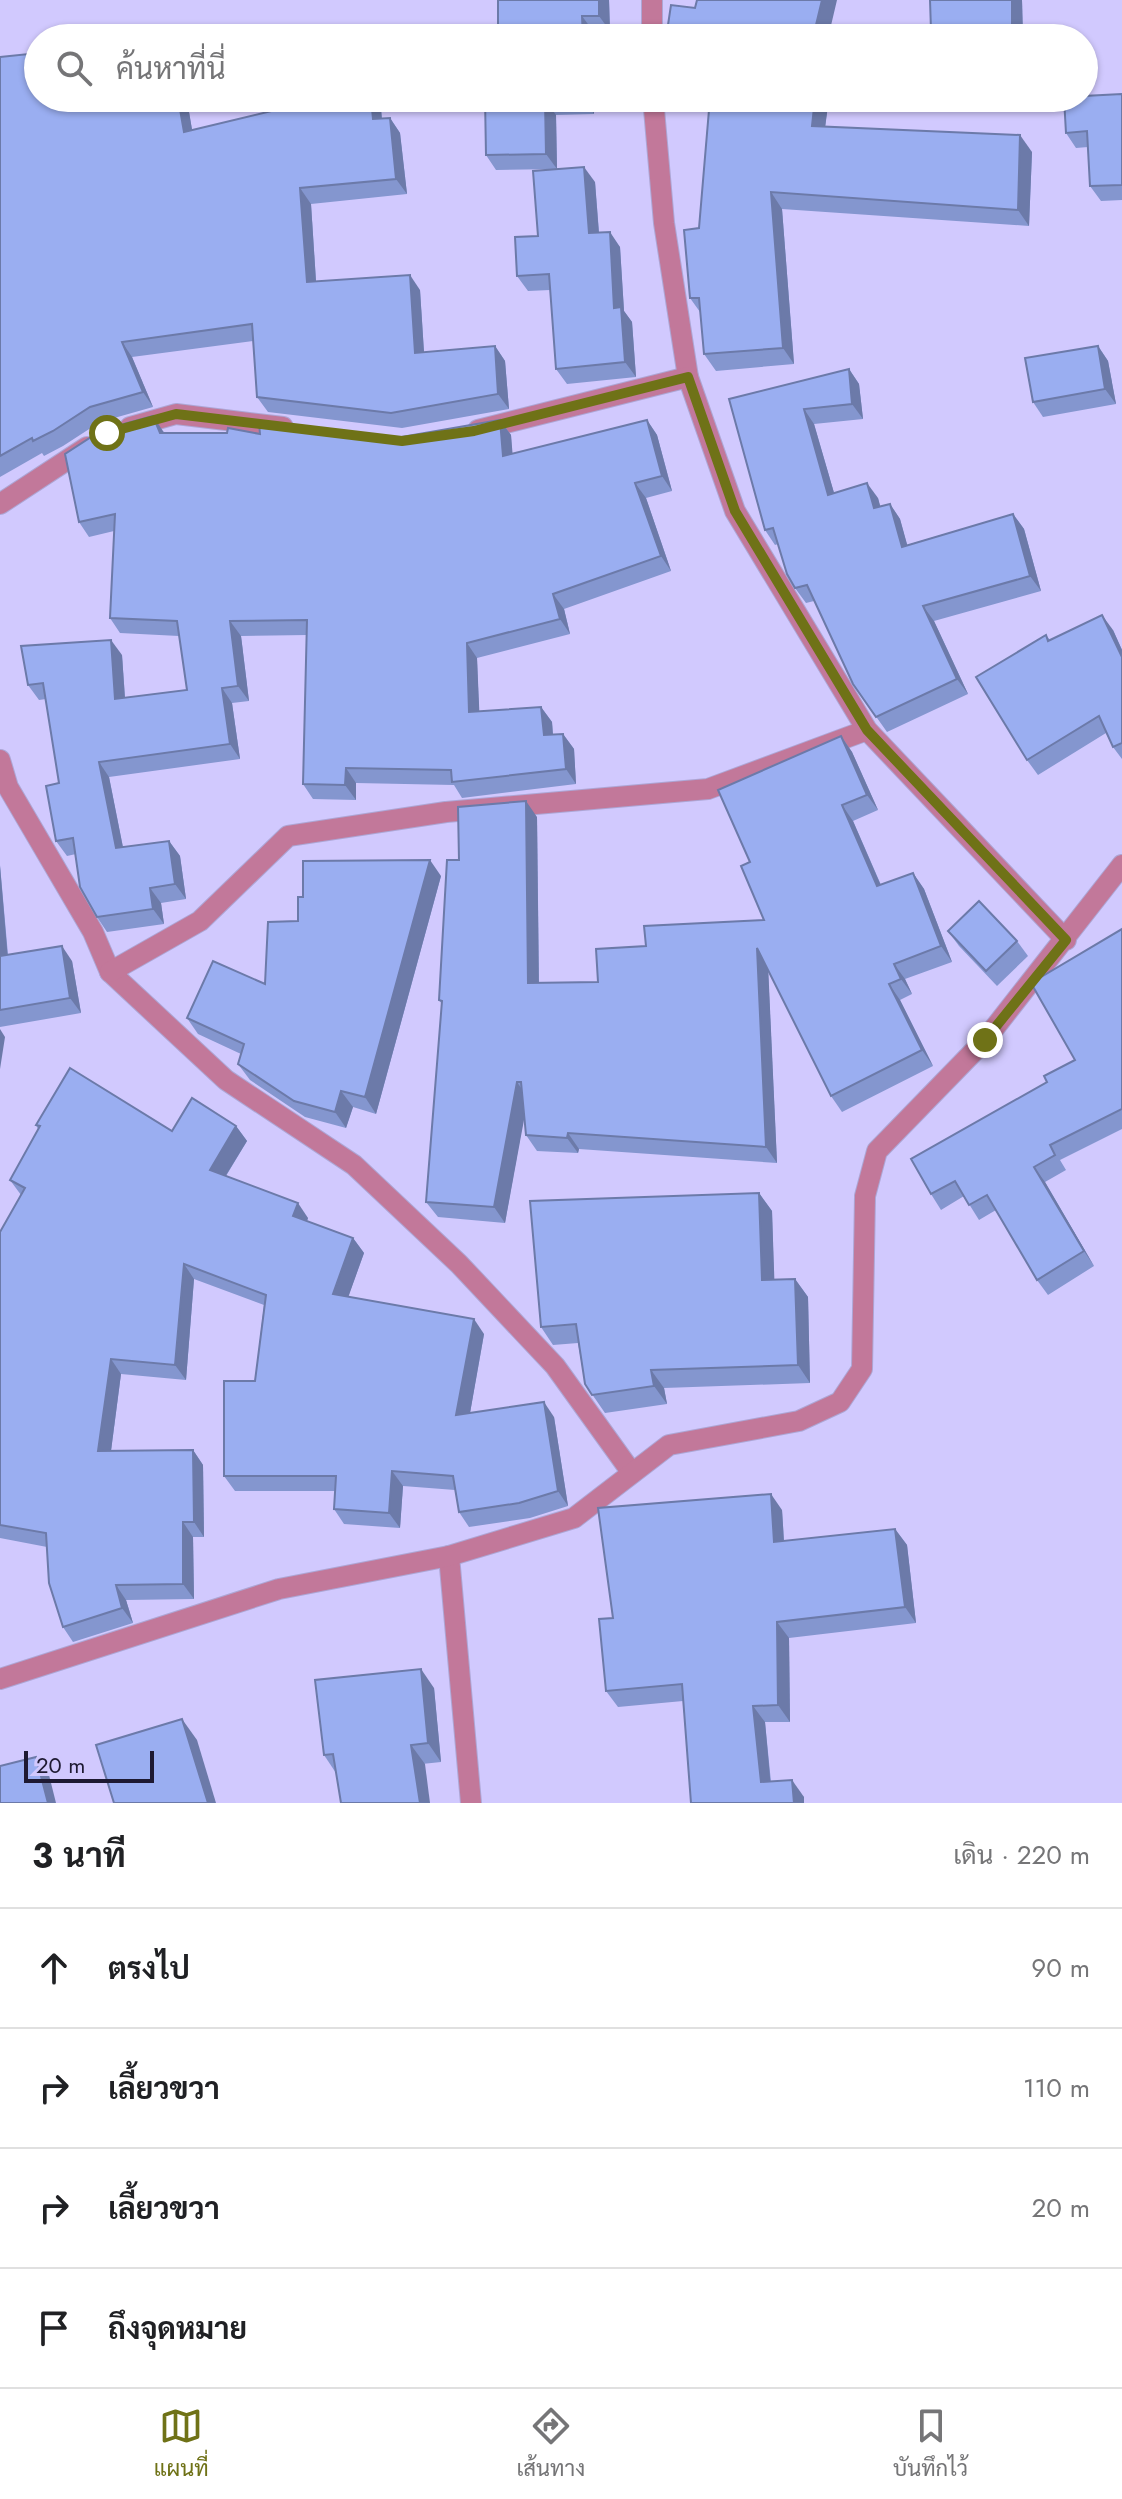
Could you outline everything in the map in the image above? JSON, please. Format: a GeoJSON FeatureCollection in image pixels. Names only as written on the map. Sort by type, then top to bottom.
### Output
{"type":"FeatureCollection","features":[{"type":"Feature","properties":{"kind":"street"},"geometry":{"type":"LineString","coordinates":[[652,0],[652,24]]}},
{"type":"Feature","properties":{"kind":"street"},"geometry":{"type":"LineString","coordinates":[[654,112],[664,223],[688,377],[735,511],[867,730],[1066,940]]}},
{"type":"Feature","properties":{"kind":"street"},"geometry":{"type":"LineString","coordinates":[[460,433],[688,377]]}},
{"type":"Feature","properties":{"kind":"street"},"geometry":{"type":"LineString","coordinates":[[0,504],[107,433],[176,414],[297,429]]}},
{"type":"Feature","properties":{"kind":"street"},"geometry":{"type":"LineString","coordinates":[[110,972],[200,921],[288,836],[446,812],[708,789],[867,730]]}},
{"type":"Feature","properties":{"kind":"street"},"geometry":{"type":"LineString","coordinates":[[0,760],[4,788],[93,932],[110,972],[226,1080],[354,1165],[459,1264],[555,1366],[632,1473]]}},
{"type":"Feature","properties":{"kind":"street"},"geometry":{"type":"LineString","coordinates":[[0,1679],[279,1589],[449,1556],[574,1518],[669,1445],[799,1421],[840,1402],[862,1369],[865,1196],[877,1151],[985,1040],[1122,865]]}},
{"type":"Feature","properties":{"kind":"street"},"geometry":{"type":"LineString","coordinates":[[449,1556],[471,1803]]}},
{"type":"Feature","properties":{"kind":"building"},"geometry":{"type":"Polygon","coordinates":[[[498,0],[599,0],[599,16],[582,16],[582,24],[498,24],[498,0]]]}},
{"type":"Feature","properties":{"kind":"building"},"geometry":{"type":"Polygon","coordinates":[[[697,0],[822,0],[816,24],[668,24],[671,5],[695,8],[697,0]]]}},
{"type":"Feature","properties":{"kind":"building"},"geometry":{"type":"Polygon","coordinates":[[[930,0],[1012,0],[1012,24],[931,24],[930,0]]]}},
{"type":"Feature","properties":{"kind":"building"},"geometry":{"type":"Polygon","coordinates":[[[24,54],[24,112],[180,112],[184,132],[267,112],[372,112],[373,119],[390,118],[396,179],[300,188],[307,282],[410,275],[415,353],[495,346],[498,394],[391,413],[257,397],[252,324],[122,342],[143,392],[90,407],[53,431],[33,441],[32,438],[0,456],[0,57],[24,54]]]}},
{"type":"Feature","properties":{"kind":"building"},"geometry":{"type":"Polygon","coordinates":[[[1122,94],[1122,185],[1090,186],[1087,131],[1066,133],[1065,112],[1098,112],[1098,95],[1122,94]]]}},
{"type":"Feature","properties":{"kind":"building"},"geometry":{"type":"Polygon","coordinates":[[[485,112],[545,112],[546,154],[486,155],[485,112]]]}},
{"type":"Feature","properties":{"kind":"building"},"geometry":{"type":"Polygon","coordinates":[[[709,112],[814,112],[812,126],[1020,135],[1018,210],[771,192],[783,348],[704,354],[699,298],[690,298],[684,230],[699,228],[709,112]]]}},
{"type":"Feature","properties":{"kind":"building"},"geometry":{"type":"Polygon","coordinates":[[[584,167],[589,233],[610,232],[614,308],[621,307],[625,362],[556,369],[549,274],[517,276],[515,237],[538,236],[533,171],[584,167]]]}},
{"type":"Feature","properties":{"kind":"building"},"geometry":{"type":"Polygon","coordinates":[[[1098,346],[1105,389],[1033,402],[1025,358],[1098,346]]]}},
{"type":"Feature","properties":{"kind":"building"},"geometry":{"type":"Polygon","coordinates":[[[849,369],[852,404],[804,409],[828,495],[867,483],[874,508],[890,504],[902,547],[1013,514],[1030,576],[923,606],[957,679],[876,717],[853,684],[807,585],[795,588],[787,574],[773,528],[765,530],[729,399],[849,369]]]}},
{"type":"Feature","properties":{"kind":"building"},"geometry":{"type":"Polygon","coordinates":[[[153,416],[160,433],[227,433],[228,428],[260,434],[259,423],[390,439],[500,420],[503,456],[647,420],[662,476],[635,483],[661,556],[553,594],[560,619],[467,643],[469,712],[541,707],[544,735],[563,734],[566,769],[452,782],[451,770],[346,768],[345,785],[303,784],[307,620],[230,621],[238,686],[222,688],[230,744],[99,762],[116,848],[169,841],[175,884],[150,888],[153,909],[97,917],[80,887],[73,838],[56,841],[46,786],[59,783],[43,683],[28,685],[21,646],[111,640],[115,699],[187,690],[177,621],[110,618],[115,514],[79,522],[65,454],[102,430],[153,416]]]}},
{"type":"Feature","properties":{"kind":"building"},"geometry":{"type":"Polygon","coordinates":[[[1102,615],[1122,657],[1122,743],[1113,747],[1099,716],[1027,760],[976,677],[1046,635],[1048,641],[1102,615]]]}},
{"type":"Feature","properties":{"kind":"building"},"geometry":{"type":"Polygon","coordinates":[[[841,736],[867,795],[842,805],[877,886],[913,873],[941,946],[894,964],[901,979],[889,984],[922,1050],[831,1096],[757,948],[766,1147],[568,1133],[567,1138],[526,1135],[521,1082],[517,1082],[494,1207],[426,1202],[442,1001],[439,1000],[447,860],[459,860],[458,807],[526,801],[528,983],[598,982],[596,949],[646,946],[644,926],[764,920],[741,866],[750,862],[718,790],[841,736]]]}},
{"type":"Feature","properties":{"kind":"building"},"geometry":{"type":"Polygon","coordinates":[[[430,860],[365,1097],[341,1091],[335,1112],[294,1101],[238,1064],[244,1044],[187,1018],[213,961],[265,984],[268,922],[298,921],[298,897],[303,897],[303,861],[430,860]]]}},
{"type":"Feature","properties":{"kind":"building"},"geometry":{"type":"Polygon","coordinates":[[[979,901],[1017,941],[986,971],[948,931],[979,901]]]}},
{"type":"Feature","properties":{"kind":"building"},"geometry":{"type":"Polygon","coordinates":[[[1122,929],[1122,1109],[1050,1145],[1055,1155],[1034,1167],[1084,1251],[1037,1280],[987,1195],[969,1205],[955,1181],[931,1194],[911,1159],[1047,1082],[1044,1076],[1075,1060],[1031,983],[1122,929]]]}},
{"type":"Feature","properties":{"kind":"building"},"geometry":{"type":"Polygon","coordinates":[[[62,946],[70,998],[0,1010],[0,956],[62,946]]]}},
{"type":"Feature","properties":{"kind":"building"},"geometry":{"type":"Polygon","coordinates":[[[70,1068],[172,1131],[192,1098],[236,1126],[210,1170],[298,1203],[293,1216],[353,1238],[333,1294],[474,1319],[456,1415],[544,1402],[558,1491],[519,1503],[459,1512],[453,1476],[392,1471],[389,1513],[334,1509],[336,1476],[224,1476],[224,1381],[255,1381],[266,1295],[184,1264],[175,1365],[111,1359],[98,1451],[193,1450],[194,1522],[183,1522],[183,1584],[116,1585],[122,1608],[63,1627],[49,1583],[46,1533],[0,1525],[0,1232],[25,1188],[10,1180],[40,1126],[36,1125],[70,1068]]]}},
{"type":"Feature","properties":{"kind":"building"},"geometry":{"type":"Polygon","coordinates":[[[759,1193],[762,1280],[795,1279],[798,1365],[651,1370],[654,1386],[592,1395],[585,1384],[576,1324],[541,1327],[530,1201],[759,1193]]]}},
{"type":"Feature","properties":{"kind":"building"},"geometry":{"type":"Polygon","coordinates":[[[771,1494],[774,1542],[895,1529],[905,1607],[777,1622],[778,1705],[753,1706],[761,1782],[792,1780],[794,1803],[691,1803],[682,1684],[606,1691],[599,1619],[613,1618],[598,1508],[771,1494]]]}},
{"type":"Feature","properties":{"kind":"building"},"geometry":{"type":"Polygon","coordinates":[[[421,1669],[428,1743],[411,1745],[420,1803],[341,1803],[333,1754],[324,1755],[315,1680],[421,1669]]]}},
{"type":"Feature","properties":{"kind":"building"},"geometry":{"type":"Polygon","coordinates":[[[182,1719],[208,1803],[114,1803],[96,1745],[182,1719]]]}},
{"type":"Feature","properties":{"kind":"building"},"geometry":{"type":"Polygon","coordinates":[[[36,1757],[48,1803],[0,1803],[0,1766],[36,1757]]]}},
{"type":"Feature","properties":{"kind":"route"},"geometry":{"type":"LineString","coordinates":[[107,433],[176,414],[402,441],[474,431],[688,377],[735,511],[797,619],[867,730],[1066,940],[985,1040]]}}]}
